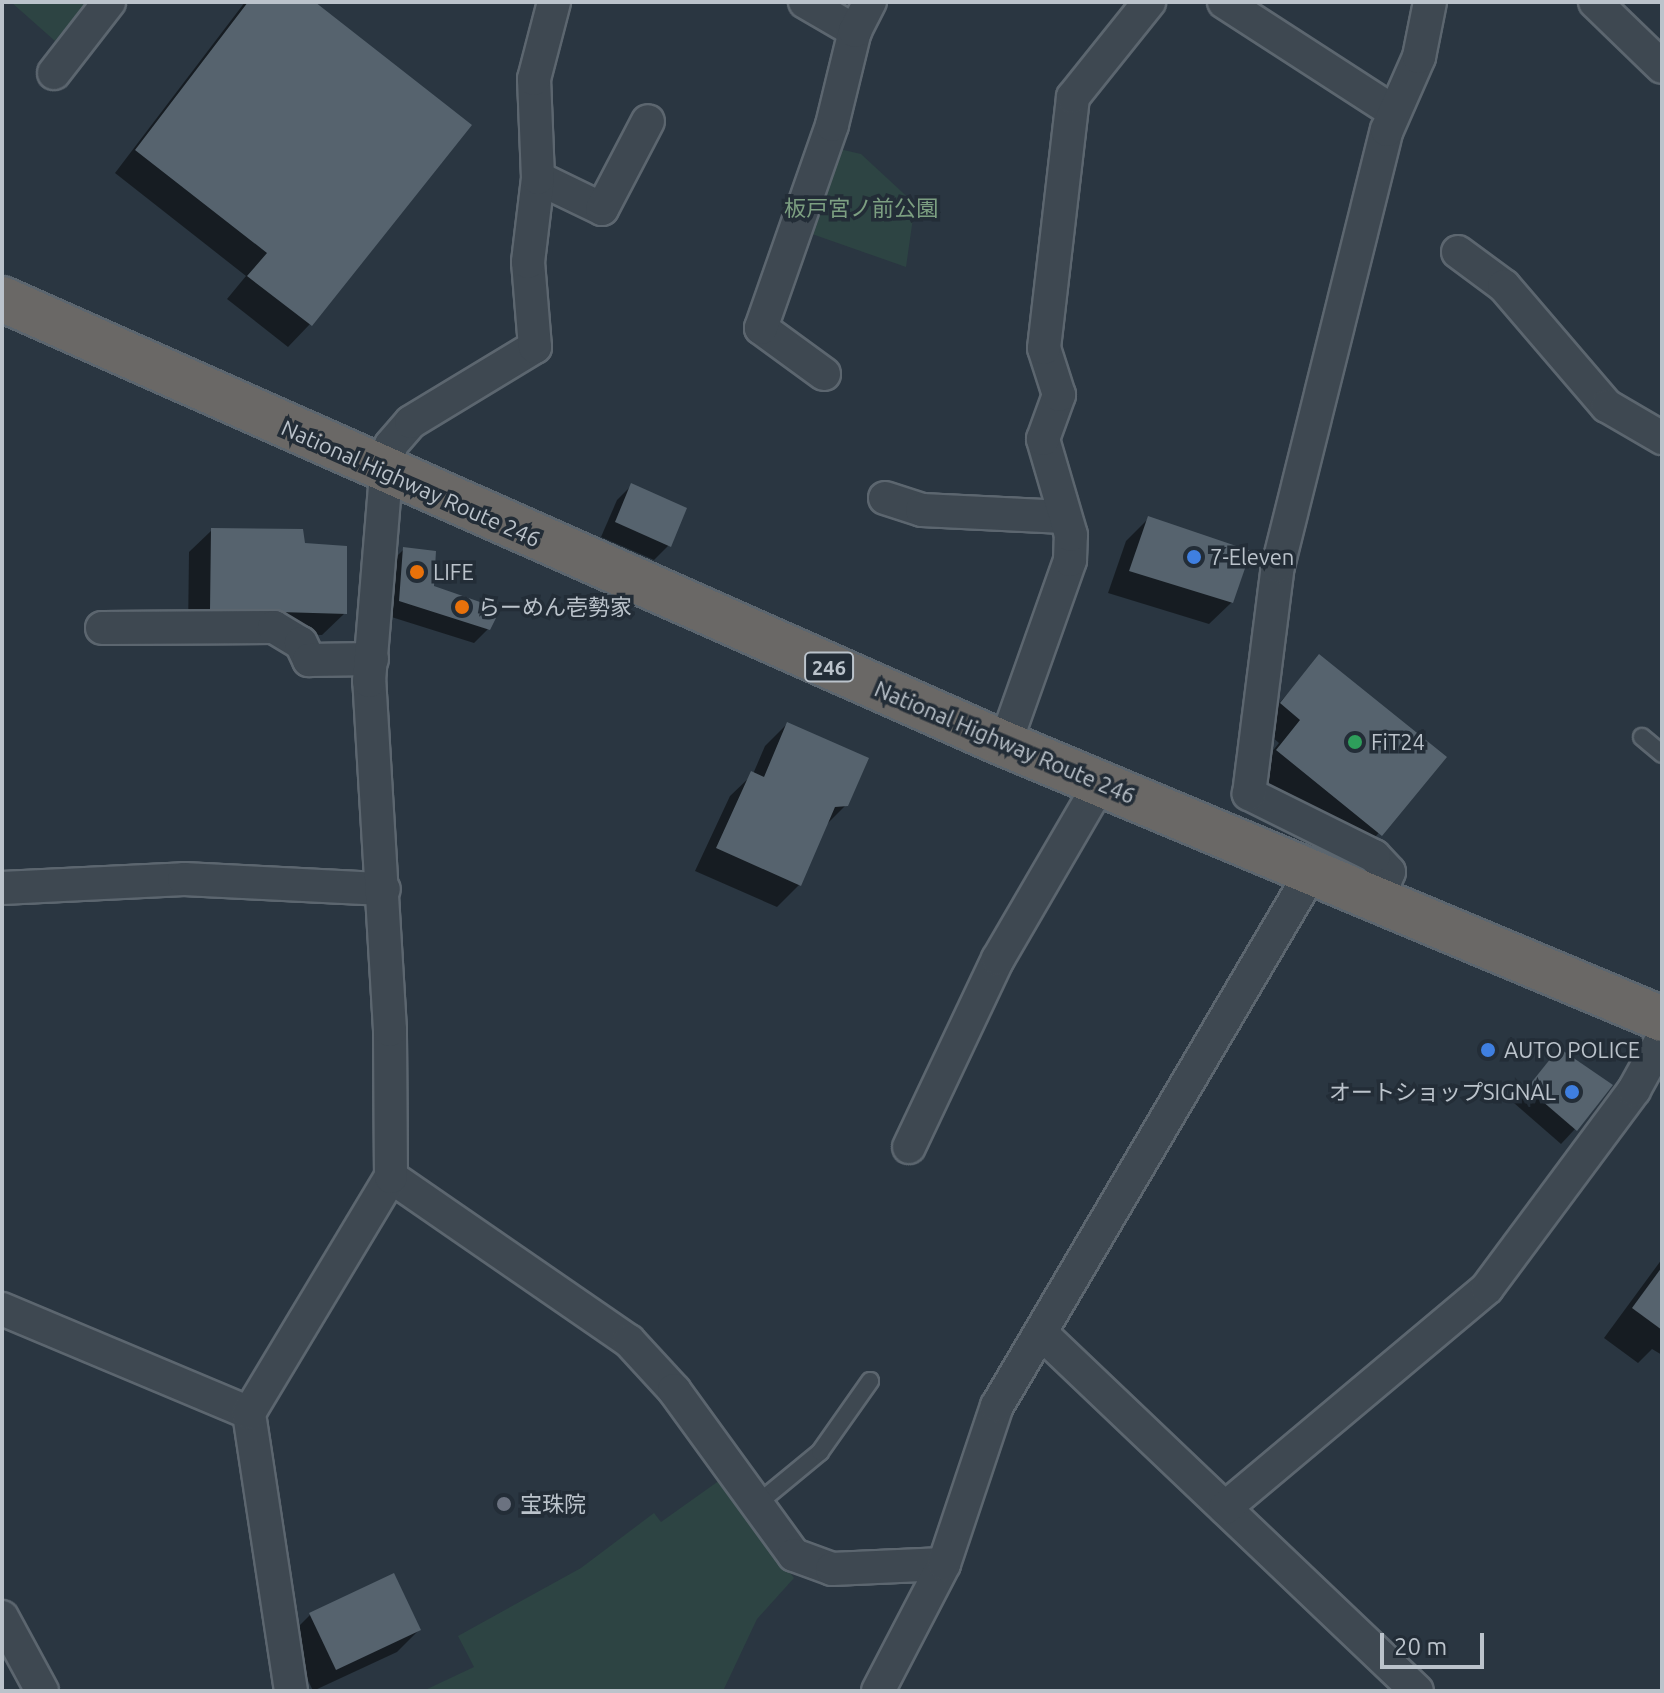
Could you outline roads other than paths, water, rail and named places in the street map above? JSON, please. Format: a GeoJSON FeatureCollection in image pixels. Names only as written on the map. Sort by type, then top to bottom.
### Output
{"type":"FeatureCollection","features":[{"type":"Feature","properties":{"kind":"highway","name":"National Highway Route 246"},"geometry":{"type":"LineString","coordinates":[[2,299],[386,473],[1005,744],[1662,1019]]}},
{"type":"Feature","properties":{"kind":"street"},"geometry":{"type":"LineString","coordinates":[[54,73],[109,2]]}},
{"type":"Feature","properties":{"kind":"street"},"geometry":{"type":"LineString","coordinates":[[284,1689],[249,1413],[391,1177],[384,889],[372,659],[386,473],[391,445],[411,422],[535,347],[528,262],[538,178],[534,79],[554,2]]}},
{"type":"Feature","properties":{"kind":"street"},"geometry":{"type":"LineString","coordinates":[[805,2],[855,31]]}},
{"type":"Feature","properties":{"kind":"street"},"geometry":{"type":"LineString","coordinates":[[824,374],[761,328],[832,125],[855,31],[870,2]]}},
{"type":"Feature","properties":{"kind":"street"},"geometry":{"type":"LineString","coordinates":[[1005,744],[1070,560],[1071,535],[1043,439],[1059,395],[1044,348],[1073,97],[1149,2]]}},
{"type":"Feature","properties":{"kind":"street"},"geometry":{"type":"LineString","coordinates":[[1224,2],[1394,112]]}},
{"type":"Feature","properties":{"kind":"street"},"geometry":{"type":"LineString","coordinates":[[1378,900],[1389,872],[1374,856],[1249,794],[1278,566],[1394,112],[1419,57],[1430,2]]}},
{"type":"Feature","properties":{"kind":"street"},"geometry":{"type":"LineString","coordinates":[[1595,2],[1662,67]]}},
{"type":"Feature","properties":{"kind":"street"},"geometry":{"type":"LineString","coordinates":[[538,178],[602,209],[648,121]]}},
{"type":"Feature","properties":{"kind":"street"},"geometry":{"type":"LineString","coordinates":[[1458,252],[1504,286],[1607,406],[1662,438]]}},
{"type":"Feature","properties":{"kind":"street"},"geometry":{"type":"LineString","coordinates":[[885,498],[922,510],[1064,517]]}},
{"type":"Feature","properties":{"kind":"street"},"geometry":{"type":"LineString","coordinates":[[102,628],[274,627],[301,643],[309,660],[372,659]]}},
{"type":"Feature","properties":{"kind":"street"},"geometry":{"type":"LineString","coordinates":[[909,1147],[998,959],[1100,784]]}},
{"type":"Feature","properties":{"kind":"street"},"geometry":{"type":"LineString","coordinates":[[878,1691],[944,1564],[997,1406],[1311,873]]}},
{"type":"Feature","properties":{"kind":"street"},"geometry":{"type":"LineString","coordinates":[[2,888],[184,879],[384,889]]}},
{"type":"Feature","properties":{"kind":"street"},"geometry":{"type":"LineString","coordinates":[[1225,1508],[1487,1288],[1634,1090],[1662,1039]]}},
{"type":"Feature","properties":{"kind":"street"},"geometry":{"type":"LineString","coordinates":[[391,1177],[629,1341],[674,1390],[794,1555],[832,1569],[944,1564]]}},
{"type":"Feature","properties":{"kind":"street"},"geometry":{"type":"LineString","coordinates":[[2,1309],[249,1413]]}},
{"type":"Feature","properties":{"kind":"street"},"geometry":{"type":"LineString","coordinates":[[1041,1333],[1417,1691]]}},
{"type":"Feature","properties":{"kind":"street"},"geometry":{"type":"LineString","coordinates":[[2,1617],[42,1691]]}},
{"type":"Feature","properties":{"kind":"lane"},"geometry":{"type":"LineString","coordinates":[[1642,737],[1662,754]]}},
{"type":"Feature","properties":{"kind":"lane"},"geometry":{"type":"LineString","coordinates":[[757,1504],[820,1452],[870,1381]]}},
{"type":"Feature","properties":{"kind":"place","name":"7-Eleven"},"geometry":{"type":"Point","coordinates":[1194,557]}},
{"type":"Feature","properties":{"kind":"place","name":"LIFE"},"geometry":{"type":"Point","coordinates":[417,572]}},
{"type":"Feature","properties":{"kind":"place","name":"らーめん壱勢家"},"geometry":{"type":"Point","coordinates":[462,607]}},
{"type":"Feature","properties":{"kind":"place","name":"FiT24"},"geometry":{"type":"Point","coordinates":[1355,742]}},
{"type":"Feature","properties":{"kind":"place","name":"AUTO POLICE"},"geometry":{"type":"Point","coordinates":[1488,1050]}},
{"type":"Feature","properties":{"kind":"place","name":"オートショップSIGNAL"},"geometry":{"type":"Point","coordinates":[1572,1092]}},
{"type":"Feature","properties":{"kind":"place","name":"宝珠院"},"geometry":{"type":"Point","coordinates":[504,1504]}},
{"type":"Feature","properties":{"kind":"park label","name":"板戸宮ノ前公園"},"geometry":{"type":"Point","coordinates":[861,208]}}]}
